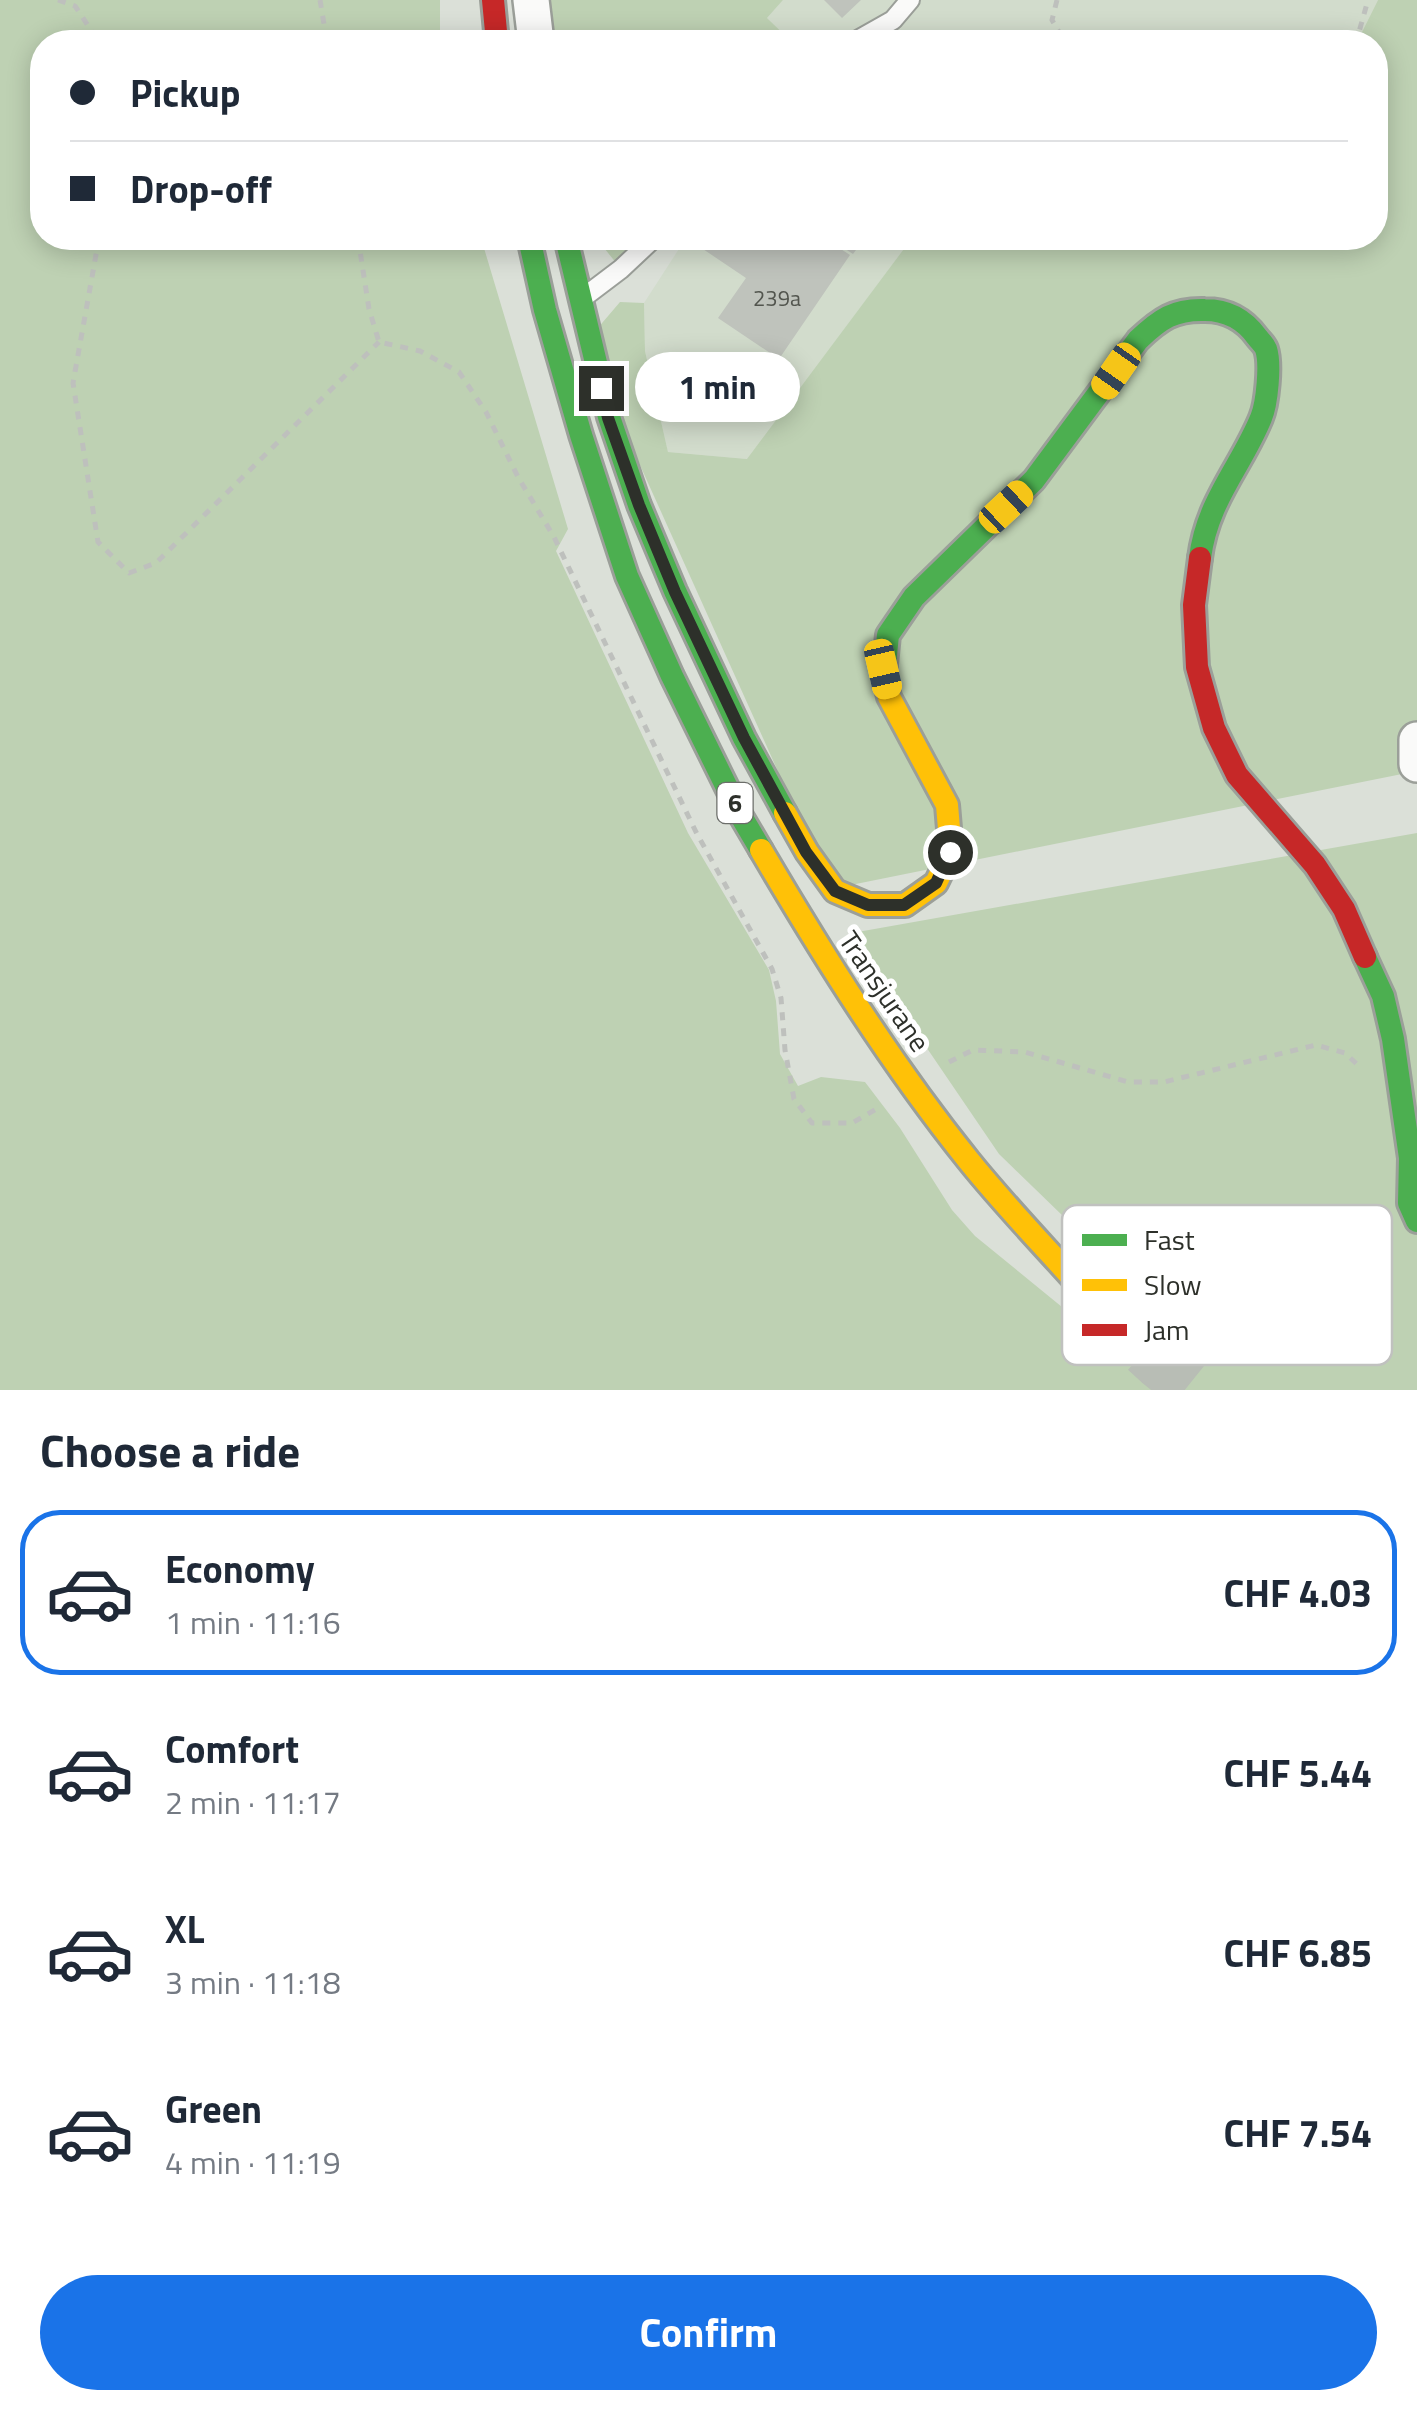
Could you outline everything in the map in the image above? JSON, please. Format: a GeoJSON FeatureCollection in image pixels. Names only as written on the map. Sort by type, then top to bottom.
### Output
{"type":"FeatureCollection","features":[{"type":"Feature","properties":{"kind":"street"},"geometry":{"type":"LineString","coordinates":[[493,0],[496,30]]}},
{"type":"Feature","properties":{"kind":"street"},"geometry":{"type":"LineString","coordinates":[[532,0],[535,30]]}},
{"type":"Feature","properties":{"kind":"street","name":"Transjurane"},"geometry":{"type":"LineString","coordinates":[[532,250],[544,310],[627,576],[741,816],[817,945],[885,1047],[970,1162],[1062,1266]]}},
{"type":"Feature","properties":{"kind":"street"},"geometry":{"type":"LineString","coordinates":[[569,250],[608,418],[675,592],[744,738],[806,852],[835,891],[868,905],[904,905],[936,883],[950,852],[947,805],[889,697],[883,669],[888,635],[914,596],[1034,480],[1138,340],[1159,320],[1187,309],[1221,310],[1246,323],[1266,349],[1268,381],[1263,415],[1222,488],[1202,540],[1194,605],[1198,667],[1214,728],[1237,775],[1315,865],[1344,909],[1383,996],[1404,1106],[1410,1158],[1408,1203],[1417,1222]]}},
{"type":"Feature","properties":{"kind":"street"},"geometry":{"type":"LineString","coordinates":[[1417,740],[1417,764]]}},
{"type":"Feature","properties":{"kind":"lane"},"geometry":{"type":"LineString","coordinates":[[875,30],[893,20],[910,0]]}},
{"type":"Feature","properties":{"kind":"lane"},"geometry":{"type":"LineString","coordinates":[[580,300],[622,270],[642,250]]}},
{"type":"Feature","properties":{"kind":"path"},"geometry":{"type":"LineString","coordinates":[[58,0],[75,6],[91,30]]}},
{"type":"Feature","properties":{"kind":"path"},"geometry":{"type":"LineString","coordinates":[[320,0],[325,30]]}},
{"type":"Feature","properties":{"kind":"path"},"geometry":{"type":"LineString","coordinates":[[1057,0],[1052,20],[1059,30]]}},
{"type":"Feature","properties":{"kind":"path"},"geometry":{"type":"LineString","coordinates":[[1360,30],[1368,0]]}},
{"type":"Feature","properties":{"kind":"path"},"geometry":{"type":"LineString","coordinates":[[97,250],[73,383],[98,542],[129,573],[156,563],[379,342]]}},
{"type":"Feature","properties":{"kind":"path"},"geometry":{"type":"LineString","coordinates":[[360,250],[369,309],[379,342]]}},
{"type":"Feature","properties":{"kind":"path"},"geometry":{"type":"LineString","coordinates":[[379,342],[420,350],[459,372],[486,412],[554,537],[696,832],[772,969],[781,998],[794,1099],[812,1123],[852,1123],[885,1104]]}},
{"type":"Feature","properties":{"kind":"path"},"geometry":{"type":"LineString","coordinates":[[946,1064],[973,1050],[1025,1052],[1128,1082],[1164,1082],[1316,1045],[1344,1054],[1360,1066]]}},
{"type":"Feature","properties":{"kind":"shaded area"},"geometry":{"type":"Polygon","coordinates":[[[783,0],[1378,0],[1363,30],[780,30],[767,18],[783,0]]]}},
{"type":"Feature","properties":{"kind":"shaded area"},"geometry":{"type":"Polygon","coordinates":[[[678,250],[903,250],[748,459],[668,452],[645,351],[644,303],[678,250]]]}},
{"type":"Feature","properties":{"kind":"green space"},"geometry":{"type":"Polygon","coordinates":[[[0,0],[440,0],[440,30],[30,30],[30,250],[485,250],[568,529],[556,551],[688,833],[769,970],[780,1054],[798,1086],[821,1077],[865,1082],[900,1128],[952,1210],[975,1236],[1062,1307],[1062,1365],[1392,1365],[1392,1205],[1062,1205],[1062,1215],[999,1154],[852,933],[1417,833],[1417,1390],[0,1390],[0,0]]]}},
{"type":"Feature","properties":{"kind":"green space"},"geometry":{"type":"Polygon","coordinates":[[[531,0],[783,0],[767,18],[780,30],[533,30],[531,0]]]}},
{"type":"Feature","properties":{"kind":"green space"},"geometry":{"type":"Polygon","coordinates":[[[1378,0],[1417,0],[1417,771],[831,889],[585,343],[620,302],[644,303],[645,351],[668,452],[747,459],[903,250],[1388,250],[1388,30],[1363,30],[1378,0]]]}},
{"type":"Feature","properties":{"kind":"green space"},"geometry":{"type":"Polygon","coordinates":[[[606,250],[641,250],[621,269],[606,250]]]}},
{"type":"Feature","properties":{"kind":"building"},"geometry":{"type":"Polygon","coordinates":[[[824,0],[861,0],[842,18],[824,0]]]}},
{"type":"Feature","properties":{"kind":"building"},"geometry":{"type":"Polygon","coordinates":[[[704,250],[842,250],[850,255],[779,359],[718,318],[746,278],[704,250]]]}},
{"type":"Feature","properties":{"kind":"tunnel"},"geometry":{"type":"LineString","coordinates":[[1164,1365],[1195,1390]]}},
{"type":"Feature","properties":{"kind":"traffic: fast"},"geometry":{"type":"LineString","coordinates":[[532,250],[581,435],[627,576],[672,676],[761,850]]}},
{"type":"Feature","properties":{"kind":"traffic: fast"},"geometry":{"type":"LineString","coordinates":[[569,250],[609,417],[639,505],[744,738],[785,813]]}},
{"type":"Feature","properties":{"kind":"traffic: fast"},"geometry":{"type":"LineString","coordinates":[[884,674],[888,635],[914,597],[1034,480],[1138,340],[1168,317],[1185,311],[1213,310],[1228,314],[1252,331],[1266,349],[1268,374],[1261,418],[1217,502],[1200,558]]}},
{"type":"Feature","properties":{"kind":"traffic: fast"},"geometry":{"type":"LineString","coordinates":[[1365,957],[1383,996],[1393,1039],[1410,1158],[1409,1203],[1417,1221]]}},
{"type":"Feature","properties":{"kind":"traffic: slow"},"geometry":{"type":"LineString","coordinates":[[785,813],[835,891],[868,905],[905,905],[936,883],[951,852],[947,805],[889,697],[884,674]]}},
{"type":"Feature","properties":{"kind":"traffic: slow"},"geometry":{"type":"LineString","coordinates":[[761,850],[912,1087],[983,1178],[1062,1266]]}},
{"type":"Feature","properties":{"kind":"traffic: jam"},"geometry":{"type":"LineString","coordinates":[[493,0],[496,30]]}},
{"type":"Feature","properties":{"kind":"traffic: jam"},"geometry":{"type":"LineString","coordinates":[[1200,558],[1194,605],[1197,667],[1214,728],[1237,775],[1315,865],[1344,909],[1365,957]]}},
{"type":"Feature","properties":{"kind":"route"},"geometry":{"type":"LineString","coordinates":[[601,388],[639,505],[675,592],[744,738],[806,852],[835,891],[868,905],[904,905],[936,883],[950,852]]}}]}
